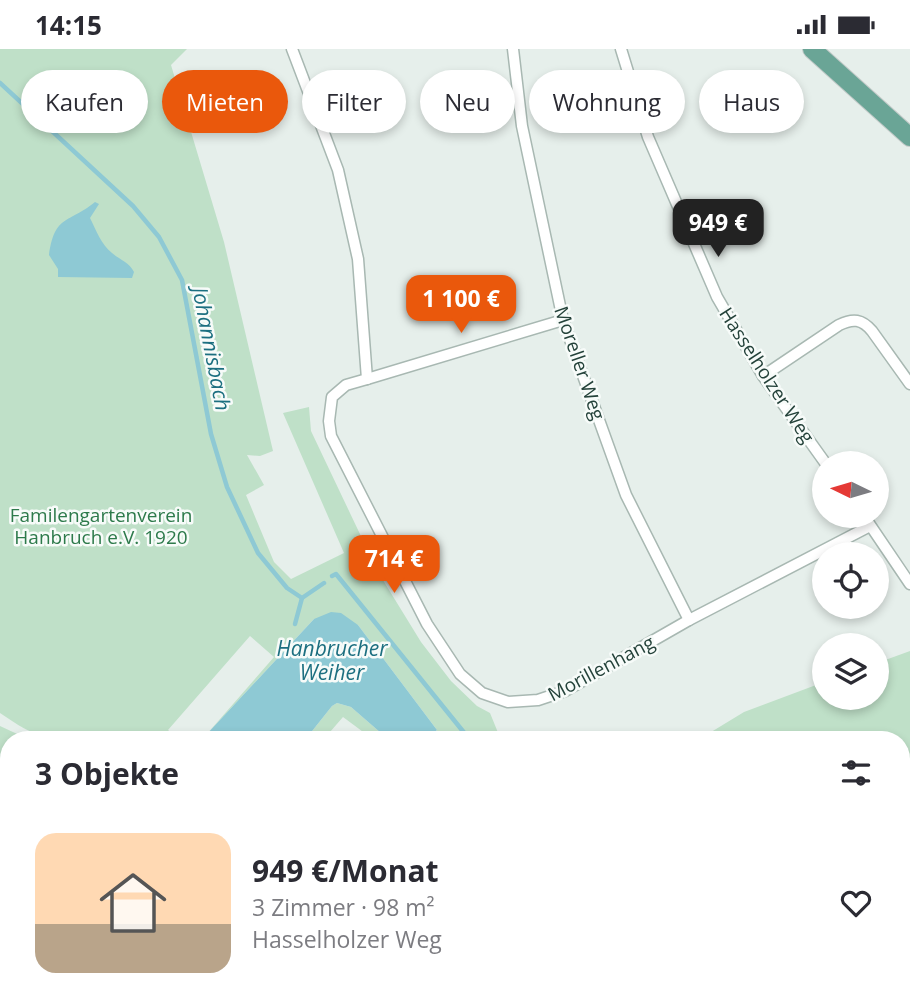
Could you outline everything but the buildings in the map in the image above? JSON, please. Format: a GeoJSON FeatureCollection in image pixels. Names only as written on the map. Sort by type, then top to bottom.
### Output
{"type":"FeatureCollection","features":[{"type":"Feature","properties":{"kind":"main road"},"geometry":{"type":"LineString","coordinates":[[812,49],[910,137]]}},
{"type":"Feature","properties":{"kind":"street"},"geometry":{"type":"LineString","coordinates":[[292,49],[338,170],[353,234],[358,259],[367,379],[563,320]]}},
{"type":"Feature","properties":{"kind":"street","name":"Moreller Weg"},"geometry":{"type":"LineString","coordinates":[[513,49],[522,126],[563,320],[626,495],[689,620]]}},
{"type":"Feature","properties":{"kind":"street","name":"Hasselholzer Weg"},"geometry":{"type":"LineString","coordinates":[[621,49],[648,137],[717,297],[763,376],[817,451]]}},
{"type":"Feature","properties":{"kind":"street"},"geometry":{"type":"LineString","coordinates":[[763,376],[839,325],[849,320],[857,320],[872,331],[910,384]]}},
{"type":"Feature","properties":{"kind":"street","name":"Morillenhang"},"geometry":{"type":"LineString","coordinates":[[367,379],[346,385],[332,397],[329,421],[331,436],[427,625],[460,674],[482,693],[508,702],[538,701],[565,691],[853,529]]}},
{"type":"Feature","properties":{"kind":"street"},"geometry":{"type":"LineString","coordinates":[[872,529],[910,584]]}},
{"type":"Feature","properties":{"kind":"green space","name":"Familengartenverein Hanbruch e.V. 1920"},"geometry":{"type":"Polygon","coordinates":[[[0,49],[187,49],[171,65],[172,70],[162,70],[162,133],[191,133],[224,242],[273,451],[260,456],[247,455],[264,485],[246,495],[274,562],[291,579],[344,553],[283,413],[309,407],[311,431],[378,572],[421,642],[451,681],[477,706],[490,713],[497,731],[436,731],[358,625],[314,619],[210,731],[274,657],[250,636],[169,731],[30,731],[0,713],[0,49]]]}},
{"type":"Feature","properties":{"kind":"green space"},"geometry":{"type":"Polygon","coordinates":[[[910,651],[910,731],[713,731],[744,712],[812,686],[812,710],[889,710],[889,659],[910,651]]]}},
{"type":"Feature","properties":{"kind":"green space"},"geometry":{"type":"Polygon","coordinates":[[[337,703],[351,707],[379,731],[362,731],[343,717],[331,731],[312,731],[337,703]]]}},
{"type":"Feature","properties":{"kind":"water"},"geometry":{"type":"Polygon","coordinates":[[[95,202],[99,204],[90,218],[108,249],[132,269],[132,278],[58,277],[58,269],[49,255],[55,233],[64,221],[95,202]]]}},
{"type":"Feature","properties":{"kind":"water","name":"Hanbrucher Weiher"},"geometry":{"type":"Polygon","coordinates":[[[331,612],[341,613],[358,625],[437,730],[379,731],[351,707],[337,703],[312,731],[210,731],[314,619],[331,612]]]}},
{"type":"Feature","properties":{"kind":"waterway","name":"Johannisbach"},"geometry":{"type":"LineString","coordinates":[[0,83],[133,206],[159,237],[182,280],[211,434],[227,487],[258,553],[287,588],[302,598],[324,583]]}},
{"type":"Feature","properties":{"kind":"waterway","name":"Johannisbach"},"geometry":{"type":"LineString","coordinates":[[332,576],[336,574],[463,731]]}},
{"type":"Feature","properties":{"kind":"waterway"},"geometry":{"type":"LineString","coordinates":[[295,624],[302,598]]}}]}
